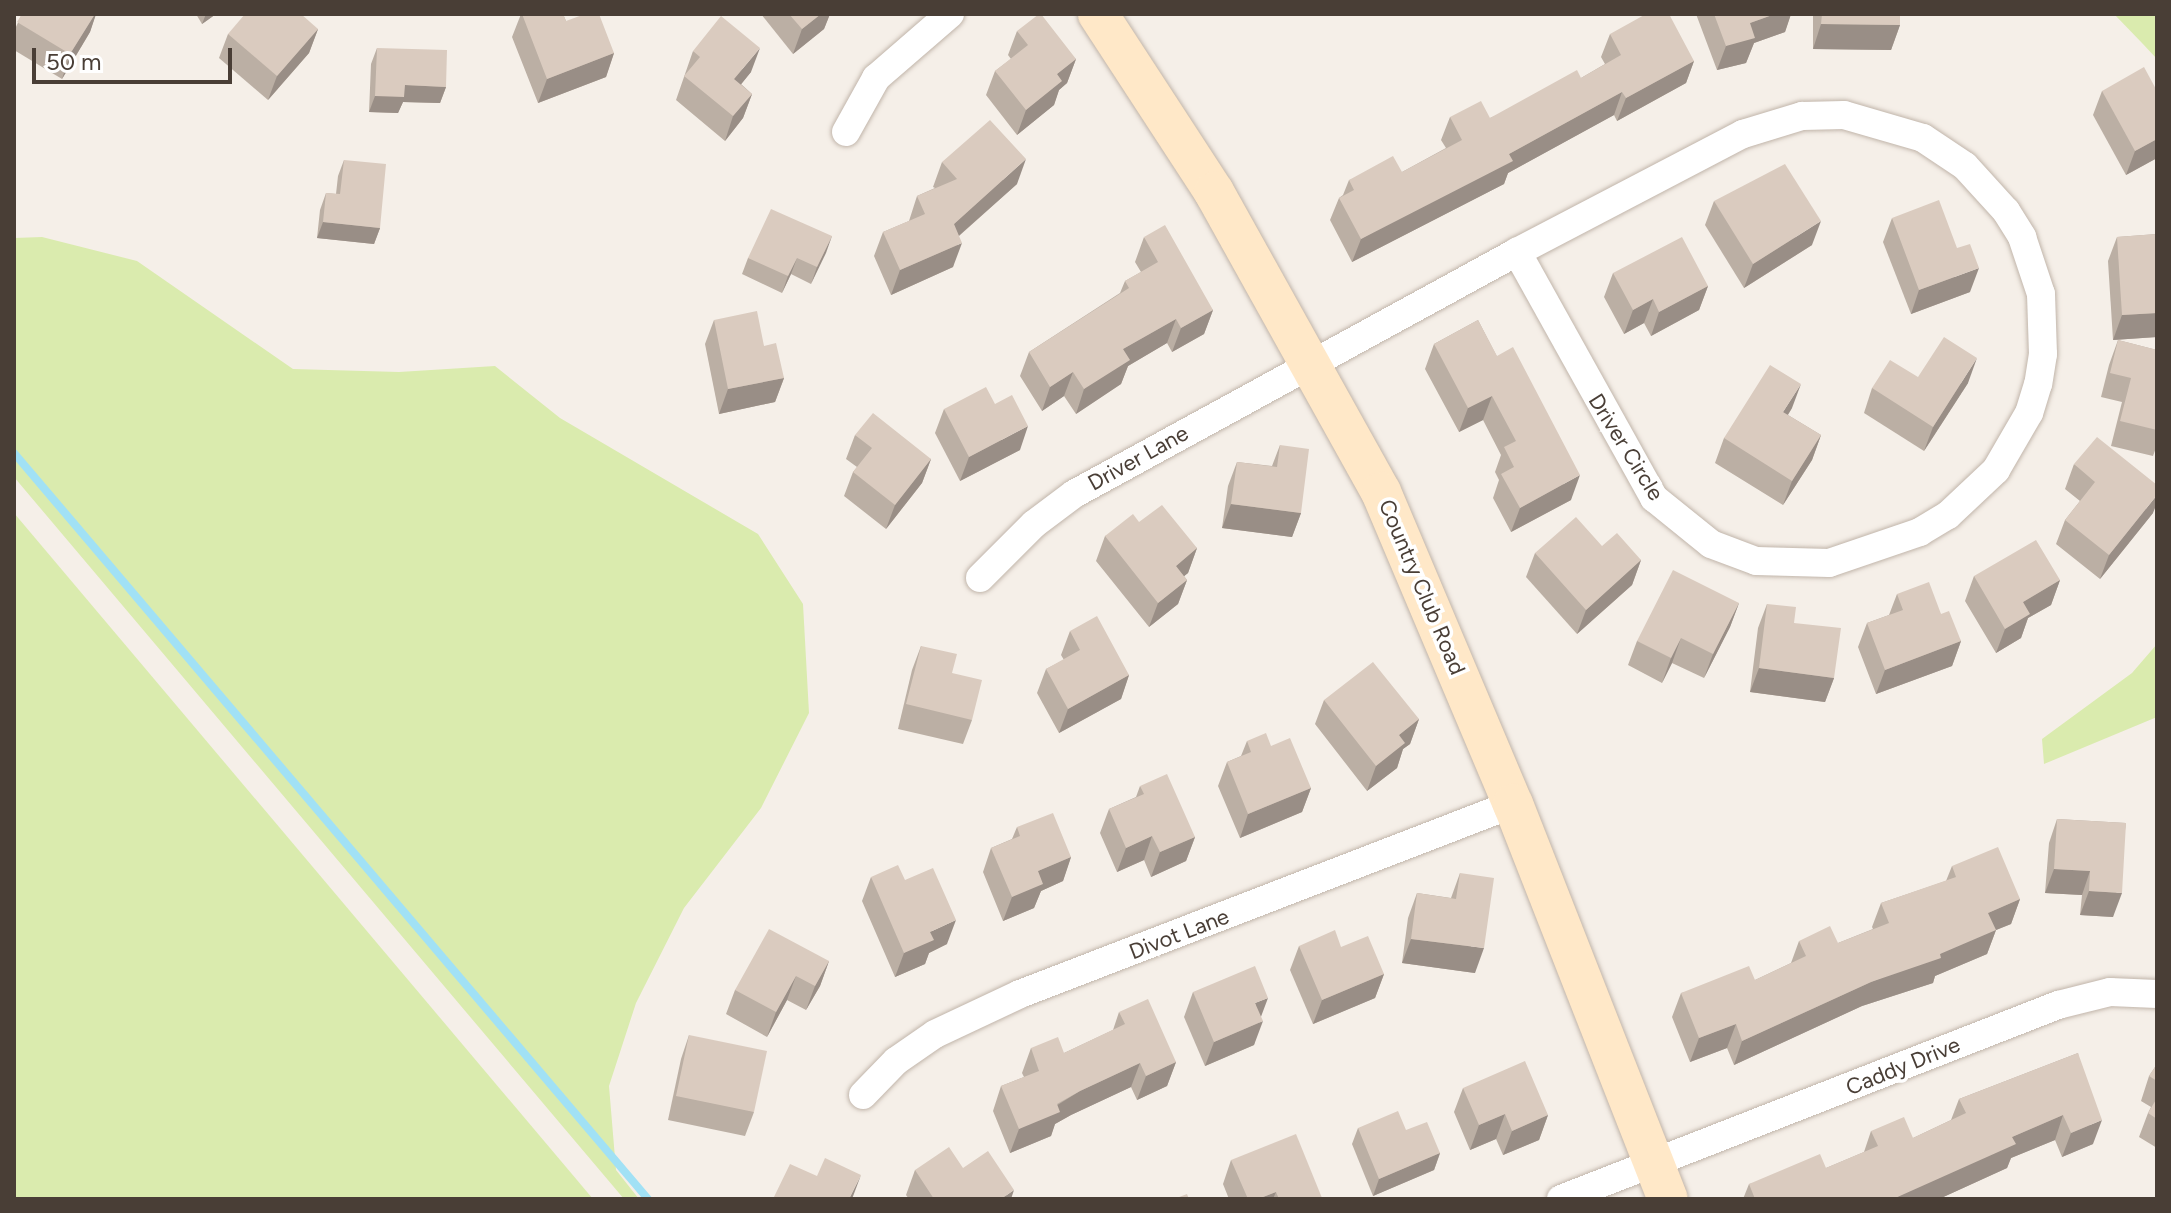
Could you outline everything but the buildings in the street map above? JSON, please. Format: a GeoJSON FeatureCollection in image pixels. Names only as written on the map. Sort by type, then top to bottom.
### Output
{"type":"FeatureCollection","features":[{"type":"Feature","properties":{"kind":"street"},"geometry":{"type":"LineString","coordinates":[[846,132],[876,78],[950,14]]}},
{"type":"Feature","properties":{"kind":"street","name":"Country Club Road"},"geometry":{"type":"LineString","coordinates":[[1098,14],[1214,192],[1313,362],[1387,506],[1513,804],[1668,1199]]}},
{"type":"Feature","properties":{"kind":"street","name":"Driver Circle"},"geometry":{"type":"LineString","coordinates":[[1313,362],[1517,252],[1762,126],[1802,116],[1864,117],[1923,138],[1965,166],[2006,211],[2022,237],[2041,294],[2043,354],[2038,384],[2008,452],[1974,494],[1948,515],[1920,532],[1829,563],[1756,561],[1711,544],[1654,498],[1517,252]]}},
{"type":"Feature","properties":{"kind":"street","name":"Driver Lane"},"geometry":{"type":"LineString","coordinates":[[980,578],[1034,524],[1074,494],[1313,362]]}},
{"type":"Feature","properties":{"kind":"street","name":"Divot Lane"},"geometry":{"type":"LineString","coordinates":[[863,1095],[896,1061],[935,1034],[1020,994],[1513,804]]}},
{"type":"Feature","properties":{"kind":"street","name":"Caddy Drive"},"geometry":{"type":"LineString","coordinates":[[1561,1199],[2058,1005],[2110,992],[2157,994]]}},
{"type":"Feature","properties":{"kind":"green space"},"geometry":{"type":"Polygon","coordinates":[[[2114,14],[2157,14],[2157,59],[2142,43],[2114,14]]]}},
{"type":"Feature","properties":{"kind":"green space"},"geometry":{"type":"Polygon","coordinates":[[[42,237],[137,261],[293,369],[399,372],[495,366],[560,418],[758,534],[803,604],[809,713],[761,808],[684,908],[636,1003],[609,1086],[616,1170],[639,1199],[624,1199],[14,477],[14,238],[42,237]]]}},
{"type":"Feature","properties":{"kind":"green space"},"geometry":{"type":"Polygon","coordinates":[[[14,513],[593,1199],[14,1199],[14,513]]]}},
{"type":"Feature","properties":{"kind":"green space"},"geometry":{"type":"Polygon","coordinates":[[[2157,644],[2157,717],[2044,764],[2042,739],[2132,673],[2157,644]]]}},
{"type":"Feature","properties":{"kind":"waterway"},"geometry":{"type":"LineString","coordinates":[[14,453],[648,1199]]}}]}
